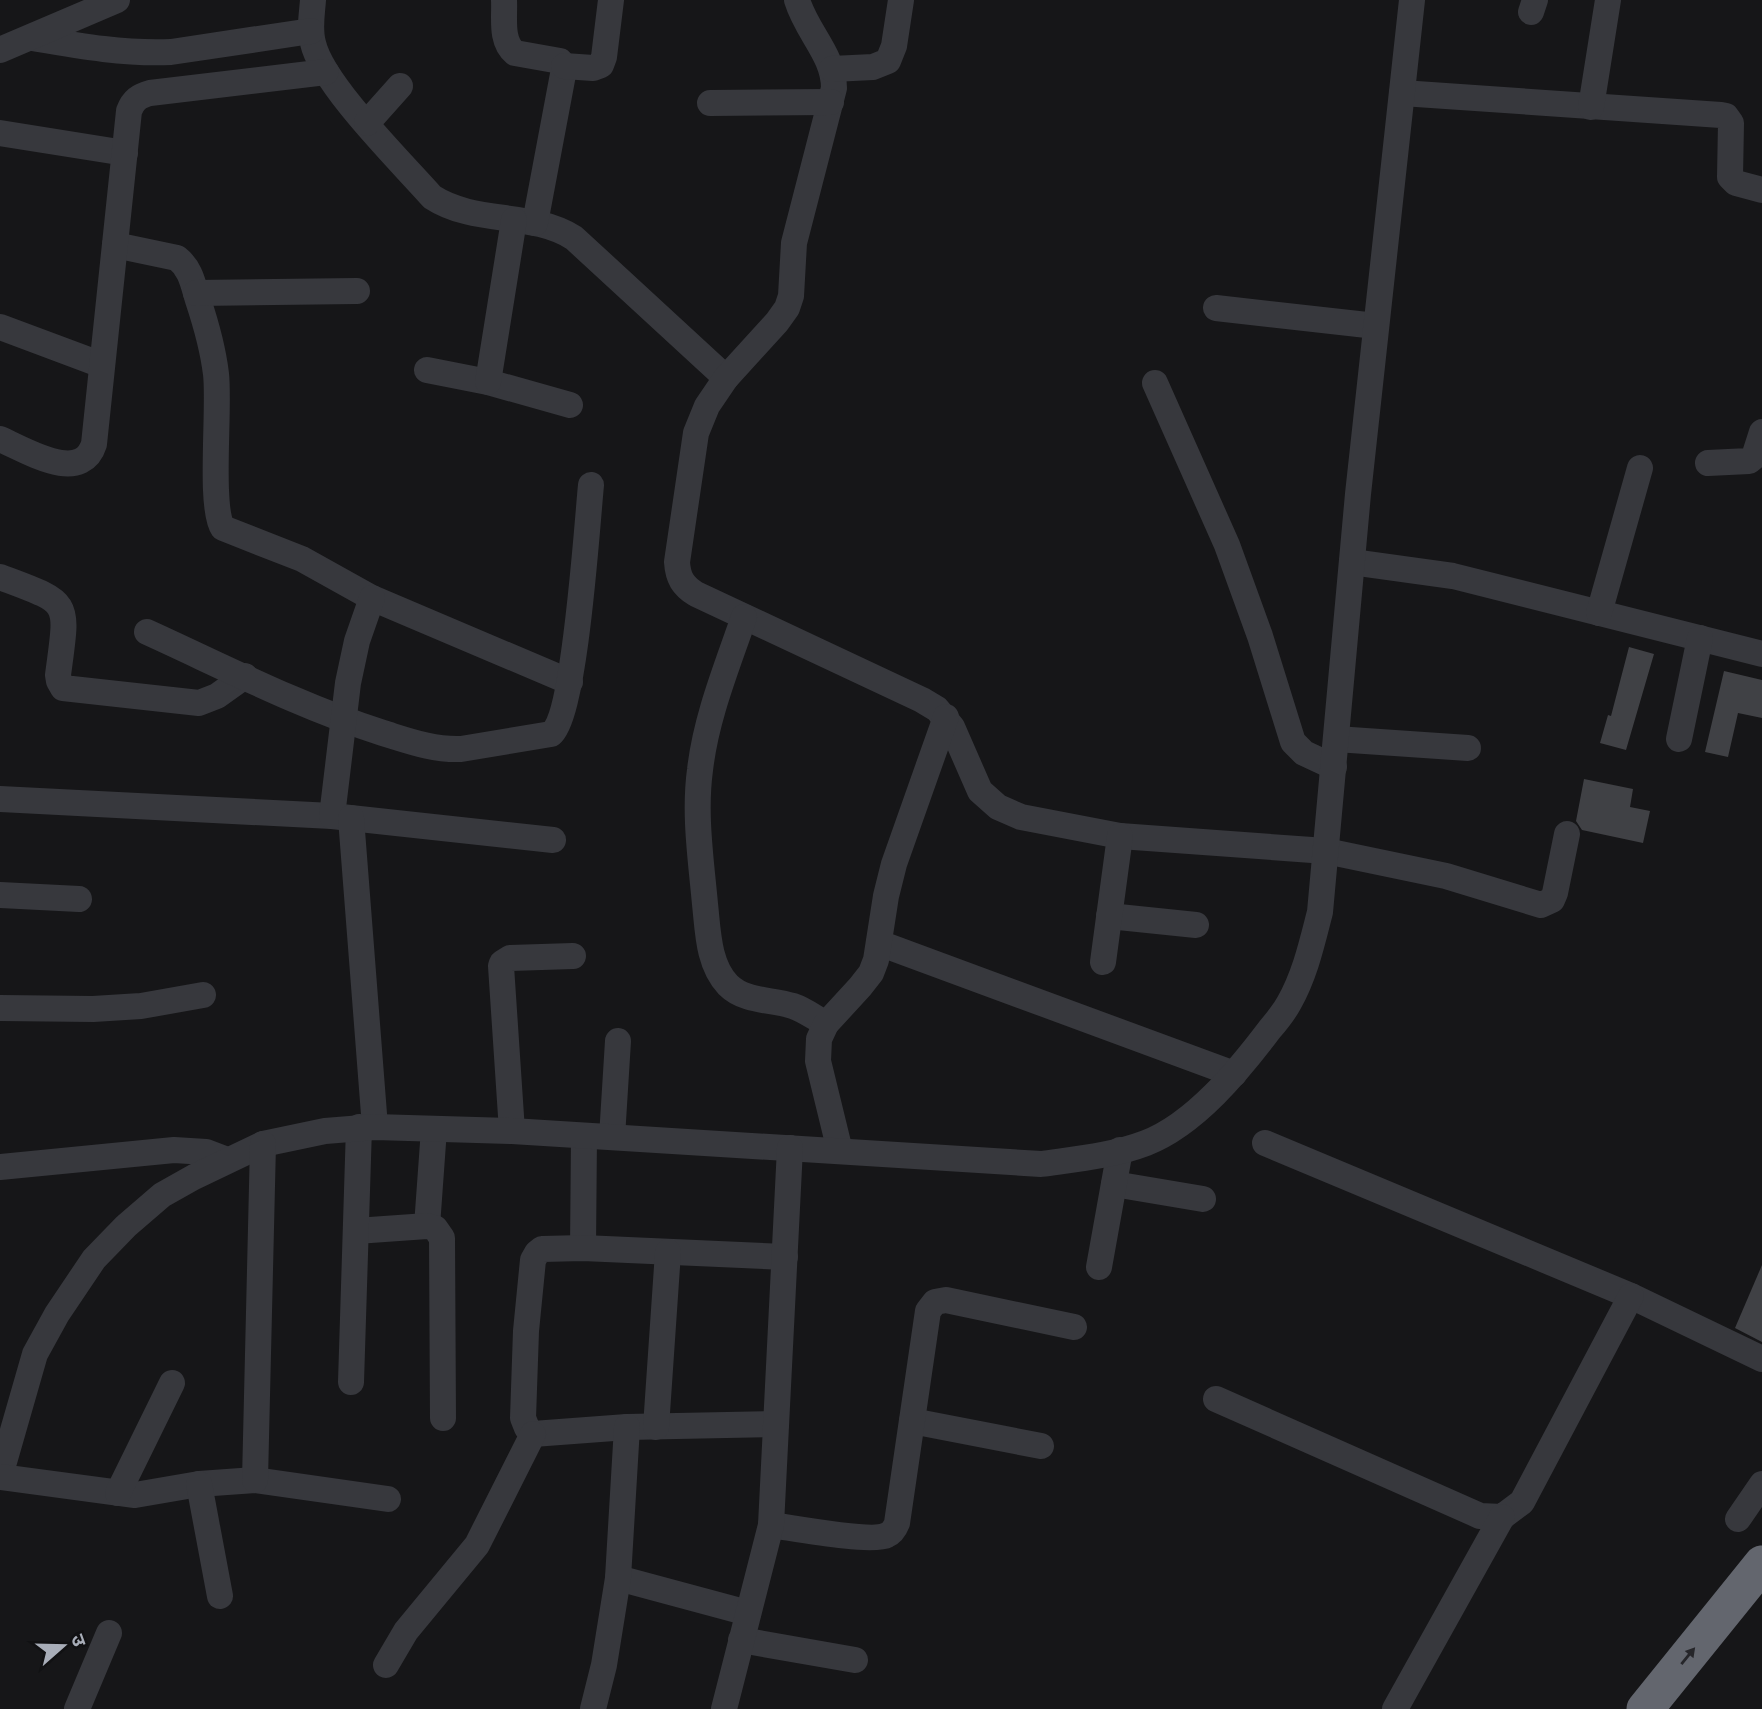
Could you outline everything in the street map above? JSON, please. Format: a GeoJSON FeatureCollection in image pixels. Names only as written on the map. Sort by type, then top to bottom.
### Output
{"type":"FeatureCollection","features":[{"type":"Feature","properties":{"kind":"highway"},"geometry":{"type":"LineString","coordinates":[[1645,1709],[1762,1564]]}},
{"type":"Feature","properties":{"kind":"highway"},"geometry":{"type":"LineString","coordinates":[[1676,1709],[1762,1603]]}},
{"type":"Feature","properties":{"kind":"street"},"geometry":{"type":"LineString","coordinates":[[0,50],[117,0]]}},
{"type":"Feature","properties":{"kind":"street"},"geometry":{"type":"LineString","coordinates":[[313,0],[311,31],[318,58],[326,72],[432,197],[447,207],[464,212],[563,231],[574,238],[726,378]]}},
{"type":"Feature","properties":{"kind":"street"},"geometry":{"type":"LineString","coordinates":[[488,382],[524,222],[564,74],[564,66],[560,61],[510,50],[505,38],[504,0]]}},
{"type":"Feature","properties":{"kind":"street"},"geometry":{"type":"LineString","coordinates":[[564,66],[593,68],[601,65],[611,0]]}},
{"type":"Feature","properties":{"kind":"street"},"geometry":{"type":"LineString","coordinates":[[797,0],[807,26],[832,69],[834,88],[794,243],[793,286],[787,308],[726,378],[707,407],[696,433],[677,562],[678,573],[688,589],[922,700],[946,717],[980,791],[998,807],[1021,817],[1119,836],[1326,851],[1446,876],[1541,905],[1552,900],[1555,893],[1567,834]]}},
{"type":"Feature","properties":{"kind":"street"},"geometry":{"type":"LineString","coordinates":[[832,69],[873,67],[888,61],[894,46],[901,0]]}},
{"type":"Feature","properties":{"kind":"street"},"geometry":{"type":"LineString","coordinates":[[388,1499],[255,1480],[199,1484],[151,1493],[118,1493],[0,1476],[35,1354],[57,1314],[94,1259],[162,1195],[263,1144],[302,1134],[367,1127],[512,1131],[1041,1164],[1094,1157],[1146,1143],[1169,1131],[1202,1105],[1234,1074],[1289,1004],[1309,957],[1320,912],[1352,562],[1412,0]]}},
{"type":"Feature","properties":{"kind":"street"},"geometry":{"type":"LineString","coordinates":[[1591,107],[1608,0]]}},
{"type":"Feature","properties":{"kind":"street"},"geometry":{"type":"LineString","coordinates":[[32,38],[148,53],[311,31]]}},
{"type":"Feature","properties":{"kind":"street"},"geometry":{"type":"LineString","coordinates":[[0,439],[62,464],[78,464],[85,461],[91,453],[132,103],[143,95],[326,72]]}},
{"type":"Feature","properties":{"kind":"street"},"geometry":{"type":"LineString","coordinates":[[367,123],[400,86]]}},
{"type":"Feature","properties":{"kind":"street"},"geometry":{"type":"LineString","coordinates":[[1402,93],[1726,116],[1731,128],[1730,177],[1736,183],[1762,190]]}},
{"type":"Feature","properties":{"kind":"street"},"geometry":{"type":"LineString","coordinates":[[710,103],[831,102]]}},
{"type":"Feature","properties":{"kind":"street"},"geometry":{"type":"LineString","coordinates":[[0,133],[125,153]]}},
{"type":"Feature","properties":{"kind":"street"},"geometry":{"type":"LineString","coordinates":[[115,245],[177,258],[185,264],[196,293],[208,332],[216,373],[216,511],[219,523],[229,532],[302,559],[372,598],[570,682]]}},
{"type":"Feature","properties":{"kind":"street"},"geometry":{"type":"LineString","coordinates":[[196,293],[357,291]]}},
{"type":"Feature","properties":{"kind":"street"},"geometry":{"type":"LineString","coordinates":[[1216,308],[1376,326]]}},
{"type":"Feature","properties":{"kind":"street"},"geometry":{"type":"LineString","coordinates":[[0,327],[102,365]]}},
{"type":"Feature","properties":{"kind":"street"},"geometry":{"type":"LineString","coordinates":[[427,370],[488,382],[570,405]]}},
{"type":"Feature","properties":{"kind":"street"},"geometry":{"type":"LineString","coordinates":[[1155,383],[1227,545],[1261,636],[1293,742],[1304,753],[1334,767]]}},
{"type":"Feature","properties":{"kind":"street"},"geometry":{"type":"LineString","coordinates":[[1709,463],[1749,461],[1754,457],[1762,432]]}},
{"type":"Feature","properties":{"kind":"street"},"geometry":{"type":"LineString","coordinates":[[1599,612],[1640,468]]}},
{"type":"Feature","properties":{"kind":"street"},"geometry":{"type":"LineString","coordinates":[[147,632],[343,720],[420,745],[447,749],[546,736],[556,730],[559,724],[570,682],[591,485]]}},
{"type":"Feature","properties":{"kind":"street"},"geometry":{"type":"LineString","coordinates":[[1352,562],[1453,576],[1762,654]]}},
{"type":"Feature","properties":{"kind":"street"},"geometry":{"type":"LineString","coordinates":[[0,578],[41,593],[61,607],[65,623],[58,675],[63,688],[199,702],[217,696],[246,676]]}},
{"type":"Feature","properties":{"kind":"street"},"geometry":{"type":"LineString","coordinates":[[351,1382],[356,1231],[367,1127],[342,817],[343,720],[357,641],[372,598]]}},
{"type":"Feature","properties":{"kind":"street"},"geometry":{"type":"LineString","coordinates":[[744,617],[709,720],[699,771],[700,854],[708,937],[719,974],[729,986],[742,995],[801,1009],[826,1024]]}},
{"type":"Feature","properties":{"kind":"street"},"geometry":{"type":"LineString","coordinates":[[1679,739],[1700,638]]}},
{"type":"Feature","properties":{"kind":"street"},"geometry":{"type":"LineString","coordinates":[[840,1151],[818,1061],[819,1040],[826,1024],[871,973],[894,864],[946,717]]}},
{"type":"Feature","properties":{"kind":"street"},"geometry":{"type":"LineString","coordinates":[[1336,739],[1468,748]]}},
{"type":"Feature","properties":{"kind":"street"},"geometry":{"type":"LineString","coordinates":[[0,799],[342,817],[553,840]]}},
{"type":"Feature","properties":{"kind":"street"},"geometry":{"type":"LineString","coordinates":[[1103,962],[1119,836]]}},
{"type":"Feature","properties":{"kind":"street"},"geometry":{"type":"LineString","coordinates":[[0,895],[79,899]]}},
{"type":"Feature","properties":{"kind":"street"},"geometry":{"type":"LineString","coordinates":[[1109,916],[1196,925]]}},
{"type":"Feature","properties":{"kind":"street"},"geometry":{"type":"LineString","coordinates":[[879,943],[1234,1074]]}},
{"type":"Feature","properties":{"kind":"street"},"geometry":{"type":"LineString","coordinates":[[512,1131],[502,962],[510,958],[573,956]]}},
{"type":"Feature","properties":{"kind":"street"},"geometry":{"type":"LineString","coordinates":[[0,1008],[93,1009],[141,1006],[203,995]]}},
{"type":"Feature","properties":{"kind":"street"},"geometry":{"type":"LineString","coordinates":[[612,1137],[618,1041]]}},
{"type":"Feature","properties":{"kind":"street"},"geometry":{"type":"LineString","coordinates":[[427,1226],[434,1129]]}},
{"type":"Feature","properties":{"kind":"street"},"geometry":{"type":"LineString","coordinates":[[583,1248],[584,1136]]}},
{"type":"Feature","properties":{"kind":"street"},"geometry":{"type":"LineString","coordinates":[[1265,1143],[1631,1296],[1762,1359]]}},
{"type":"Feature","properties":{"kind":"street"},"geometry":{"type":"LineString","coordinates":[[255,1480],[263,1144]]}},
{"type":"Feature","properties":{"kind":"street"},"geometry":{"type":"LineString","coordinates":[[724,1709],[771,1525],[790,1148]]}},
{"type":"Feature","properties":{"kind":"street"},"geometry":{"type":"LineString","coordinates":[[0,1167],[174,1150],[206,1152],[227,1160]]}},
{"type":"Feature","properties":{"kind":"street"},"geometry":{"type":"LineString","coordinates":[[1099,1267],[1120,1150]]}},
{"type":"Feature","properties":{"kind":"street"},"geometry":{"type":"LineString","coordinates":[[1114,1184],[1203,1199]]}},
{"type":"Feature","properties":{"kind":"street"},"geometry":{"type":"LineString","coordinates":[[356,1231],[427,1226],[435,1228],[442,1238],[443,1418]]}},
{"type":"Feature","properties":{"kind":"street"},"geometry":{"type":"LineString","coordinates":[[776,1424],[627,1427],[533,1434],[523,1418],[526,1331],[533,1260],[542,1249],[583,1248],[785,1257]]}},
{"type":"Feature","properties":{"kind":"street"},"geometry":{"type":"LineString","coordinates":[[656,1427],[668,1252]]}},
{"type":"Feature","properties":{"kind":"street"},"geometry":{"type":"LineString","coordinates":[[1395,1709],[1502,1517],[1522,1502],[1631,1296]]}},
{"type":"Feature","properties":{"kind":"street"},"geometry":{"type":"LineString","coordinates":[[771,1525],[872,1538],[888,1535],[897,1523],[928,1311],[935,1302],[946,1300],[1074,1327]]}},
{"type":"Feature","properties":{"kind":"street"},"geometry":{"type":"LineString","coordinates":[[118,1493],[172,1383]]}},
{"type":"Feature","properties":{"kind":"street"},"geometry":{"type":"LineString","coordinates":[[1216,1399],[1480,1516],[1502,1517]]}},
{"type":"Feature","properties":{"kind":"street"},"geometry":{"type":"LineString","coordinates":[[912,1421],[1041,1446]]}},
{"type":"Feature","properties":{"kind":"street"},"geometry":{"type":"LineString","coordinates":[[593,1709],[604,1665],[618,1578],[627,1427]]}},
{"type":"Feature","properties":{"kind":"street"},"geometry":{"type":"LineString","coordinates":[[386,1665],[406,1631],[477,1545],[533,1434]]}},
{"type":"Feature","properties":{"kind":"street"},"geometry":{"type":"LineString","coordinates":[[199,1484],[220,1596]]}},
{"type":"Feature","properties":{"kind":"street"},"geometry":{"type":"LineString","coordinates":[[1738,1519],[1762,1484]]}},
{"type":"Feature","properties":{"kind":"street"},"geometry":{"type":"LineString","coordinates":[[618,1578],[748,1613]]}},
{"type":"Feature","properties":{"kind":"street"},"geometry":{"type":"LineString","coordinates":[[77,1709],[109,1633]]}},
{"type":"Feature","properties":{"kind":"street"},"geometry":{"type":"LineString","coordinates":[[741,1640],[855,1660]]}},
{"type":"Feature","properties":{"kind":"building"},"geometry":{"type":"Polygon","coordinates":[[[1629,647],[1654,654],[1626,750],[1600,743],[1608,715],[1611,716],[1629,647]]]}},
{"type":"Feature","properties":{"kind":"building"},"geometry":{"type":"Polygon","coordinates":[[[1724,671],[1762,680],[1762,718],[1738,713],[1728,757],[1705,752],[1724,671]]]}},
{"type":"Feature","properties":{"kind":"building"},"geometry":{"type":"Polygon","coordinates":[[[1584,779],[1633,789],[1630,807],[1650,811],[1643,843],[1582,830],[1576,821],[1584,779]]]}},
{"type":"Feature","properties":{"kind":"building"},"geometry":{"type":"Polygon","coordinates":[[[1762,1265],[1762,1342],[1735,1328],[1762,1265]]]}}]}
